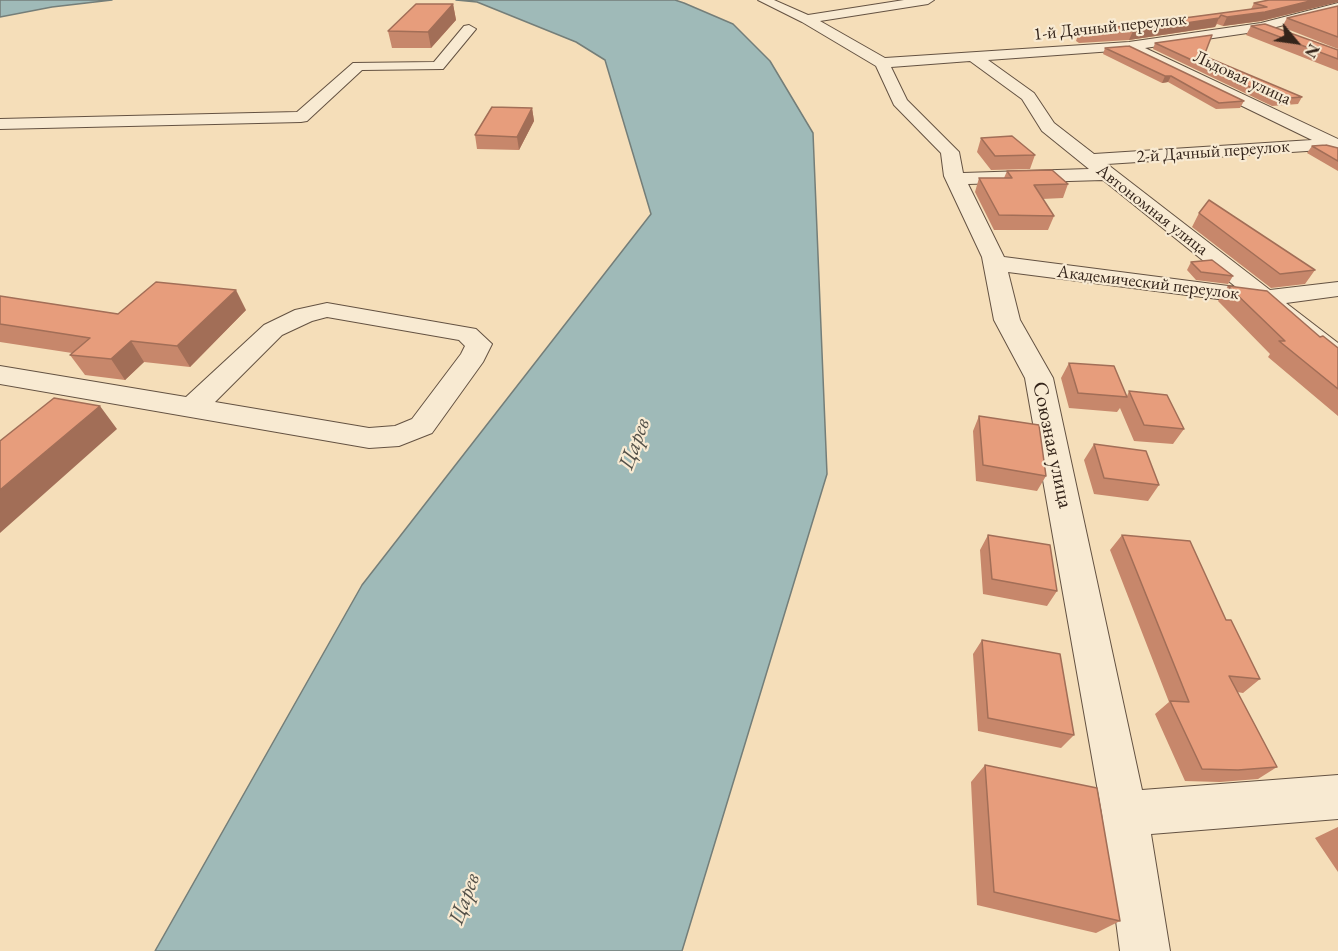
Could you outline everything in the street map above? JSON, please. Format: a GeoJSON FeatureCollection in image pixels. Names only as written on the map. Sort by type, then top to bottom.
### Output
{"type":"FeatureCollection","features":[{"type":"Feature","properties":{"kind":"street"},"geometry":{"type":"LineString","coordinates":[[764,0],[807,19],[882,63]]}},
{"type":"Feature","properties":{"kind":"street"},"geometry":{"type":"LineString","coordinates":[[807,19],[928,0]]}},
{"type":"Feature","properties":{"kind":"street","name":"1-й Дачный переулок"},"geometry":{"type":"LineString","coordinates":[[882,63],[1129,46],[1261,27],[1338,7]]}},
{"type":"Feature","properties":{"kind":"street"},"geometry":{"type":"LineString","coordinates":[[1261,27],[1283,35]]}},
{"type":"Feature","properties":{"kind":"street"},"geometry":{"type":"LineString","coordinates":[[0,124],[301,117],[358,66],[438,66],[469,29]]}},
{"type":"Feature","properties":{"kind":"street","name":"Льдовая улица"},"geometry":{"type":"LineString","coordinates":[[1129,46],[1338,147]]}},
{"type":"Feature","properties":{"kind":"street","name":"Автономная улица"},"geometry":{"type":"LineString","coordinates":[[974,57],[1028,96],[1048,127],[1088,160],[1338,356]]}},
{"type":"Feature","properties":{"kind":"street","name":"Союзная улица"},"geometry":{"type":"LineString","coordinates":[[882,63],[900,102],[950,152],[956,179],[995,263],[1007,320],[1039,378],[1125,814],[1145,951]]}},
{"type":"Feature","properties":{"kind":"street"},"geometry":{"type":"LineString","coordinates":[[0,138],[20,123]]}},
{"type":"Feature","properties":{"kind":"street","name":"2-й Дачный переулок"},"geometry":{"type":"LineString","coordinates":[[1088,160],[1322,145],[1338,147]]}},
{"type":"Feature","properties":{"kind":"street"},"geometry":{"type":"LineString","coordinates":[[956,179],[1106,174]]}},
{"type":"Feature","properties":{"kind":"street","name":"Академический переулок"},"geometry":{"type":"LineString","coordinates":[[995,263],[1264,298],[1338,289]]}},
{"type":"Feature","properties":{"kind":"street"},"geometry":{"type":"LineString","coordinates":[[0,375],[369,438],[399,436],[422,426],[474,356],[479,344],[467,334],[327,310],[304,315],[273,330],[193,407]]}},
{"type":"Feature","properties":{"kind":"street"},"geometry":{"type":"LineString","coordinates":[[1125,814],[1338,797]]}},
{"type":"Feature","properties":{"kind":"water"},"geometry":{"type":"Polygon","coordinates":[[[0,0],[112,0],[52,7],[0,17],[0,0]]]}},
{"type":"Feature","properties":{"kind":"water","name":"Царев"},"geometry":{"type":"Polygon","coordinates":[[[456,0],[675,0],[684,3],[733,24],[770,61],[813,133],[827,474],[682,951],[155,951],[362,585],[651,214],[605,60],[576,42],[477,2],[456,0]]]}},
{"type":"Feature","properties":{"kind":"building"},"geometry":{"type":"Polygon","coordinates":[[[1269,0],[1314,0],[1265,12],[1227,17],[1221,15],[1219,18],[1133,31],[1083,34],[1079,32],[1267,7],[1254,3],[1269,0]]]}},
{"type":"Feature","properties":{"kind":"building"},"geometry":{"type":"Polygon","coordinates":[[[416,4],[453,4],[428,32],[388,31],[416,4]]]}},
{"type":"Feature","properties":{"kind":"building"},"geometry":{"type":"Polygon","coordinates":[[[1338,6],[1338,37],[1287,18],[1338,6]]]}},
{"type":"Feature","properties":{"kind":"building"},"geometry":{"type":"Polygon","coordinates":[[[1265,24],[1338,50],[1338,59],[1251,26],[1265,24]]]}},
{"type":"Feature","properties":{"kind":"building"},"geometry":{"type":"Polygon","coordinates":[[[1212,35],[1204,56],[1302,97],[1276,99],[1155,43],[1212,35]]]}},
{"type":"Feature","properties":{"kind":"building"},"geometry":{"type":"Polygon","coordinates":[[[1129,46],[1244,101],[1219,103],[1171,76],[1165,76],[1105,48],[1129,46]]]}},
{"type":"Feature","properties":{"kind":"building"},"geometry":{"type":"Polygon","coordinates":[[[492,107],[532,108],[517,137],[475,135],[492,107]]]}},
{"type":"Feature","properties":{"kind":"building"},"geometry":{"type":"Polygon","coordinates":[[[1012,136],[1035,155],[995,156],[981,138],[1012,136]]]}},
{"type":"Feature","properties":{"kind":"building"},"geometry":{"type":"Polygon","coordinates":[[[1326,145],[1338,148],[1338,161],[1312,146],[1326,145]]]}},
{"type":"Feature","properties":{"kind":"building"},"geometry":{"type":"Polygon","coordinates":[[[1052,170],[1068,184],[1034,185],[1054,216],[999,215],[979,178],[1012,178],[1007,171],[1052,170]]]}},
{"type":"Feature","properties":{"kind":"building"},"geometry":{"type":"Polygon","coordinates":[[[1209,200],[1315,270],[1280,274],[1199,213],[1209,200]]]}},
{"type":"Feature","properties":{"kind":"building"},"geometry":{"type":"Polygon","coordinates":[[[1212,260],[1233,276],[1201,272],[1191,262],[1212,260]]]}},
{"type":"Feature","properties":{"kind":"building"},"geometry":{"type":"Polygon","coordinates":[[[156,282],[236,290],[177,346],[131,341],[111,359],[70,355],[90,338],[0,324],[0,296],[118,314],[156,282]]]}},
{"type":"Feature","properties":{"kind":"building"},"geometry":{"type":"Polygon","coordinates":[[[1228,286],[1267,291],[1320,337],[1323,336],[1338,348],[1338,389],[1279,341],[1285,341],[1228,286]]]}},
{"type":"Feature","properties":{"kind":"building"},"geometry":{"type":"Polygon","coordinates":[[[1069,363],[1114,366],[1127,397],[1078,393],[1069,363]]]}},
{"type":"Feature","properties":{"kind":"building"},"geometry":{"type":"Polygon","coordinates":[[[1129,391],[1167,395],[1184,429],[1144,425],[1129,391]]]}},
{"type":"Feature","properties":{"kind":"building"},"geometry":{"type":"Polygon","coordinates":[[[54,398],[100,406],[0,490],[0,441],[54,398]]]}},
{"type":"Feature","properties":{"kind":"building"},"geometry":{"type":"Polygon","coordinates":[[[979,416],[1039,425],[1046,476],[983,465],[979,416]]]}},
{"type":"Feature","properties":{"kind":"building"},"geometry":{"type":"Polygon","coordinates":[[[1094,444],[1146,451],[1159,485],[1104,478],[1094,444]]]}},
{"type":"Feature","properties":{"kind":"building"},"geometry":{"type":"Polygon","coordinates":[[[988,535],[1050,545],[1057,591],[992,579],[988,535]]]}},
{"type":"Feature","properties":{"kind":"building"},"geometry":{"type":"Polygon","coordinates":[[[1122,535],[1190,541],[1226,620],[1231,620],[1260,679],[1229,676],[1277,767],[1238,770],[1202,769],[1170,701],[1189,702],[1122,535]]]}},
{"type":"Feature","properties":{"kind":"building"},"geometry":{"type":"Polygon","coordinates":[[[982,640],[1060,654],[1074,735],[988,718],[982,640]]]}},
{"type":"Feature","properties":{"kind":"building"},"geometry":{"type":"Polygon","coordinates":[[[985,765],[1097,788],[1120,921],[994,892],[985,765]]]}}]}
